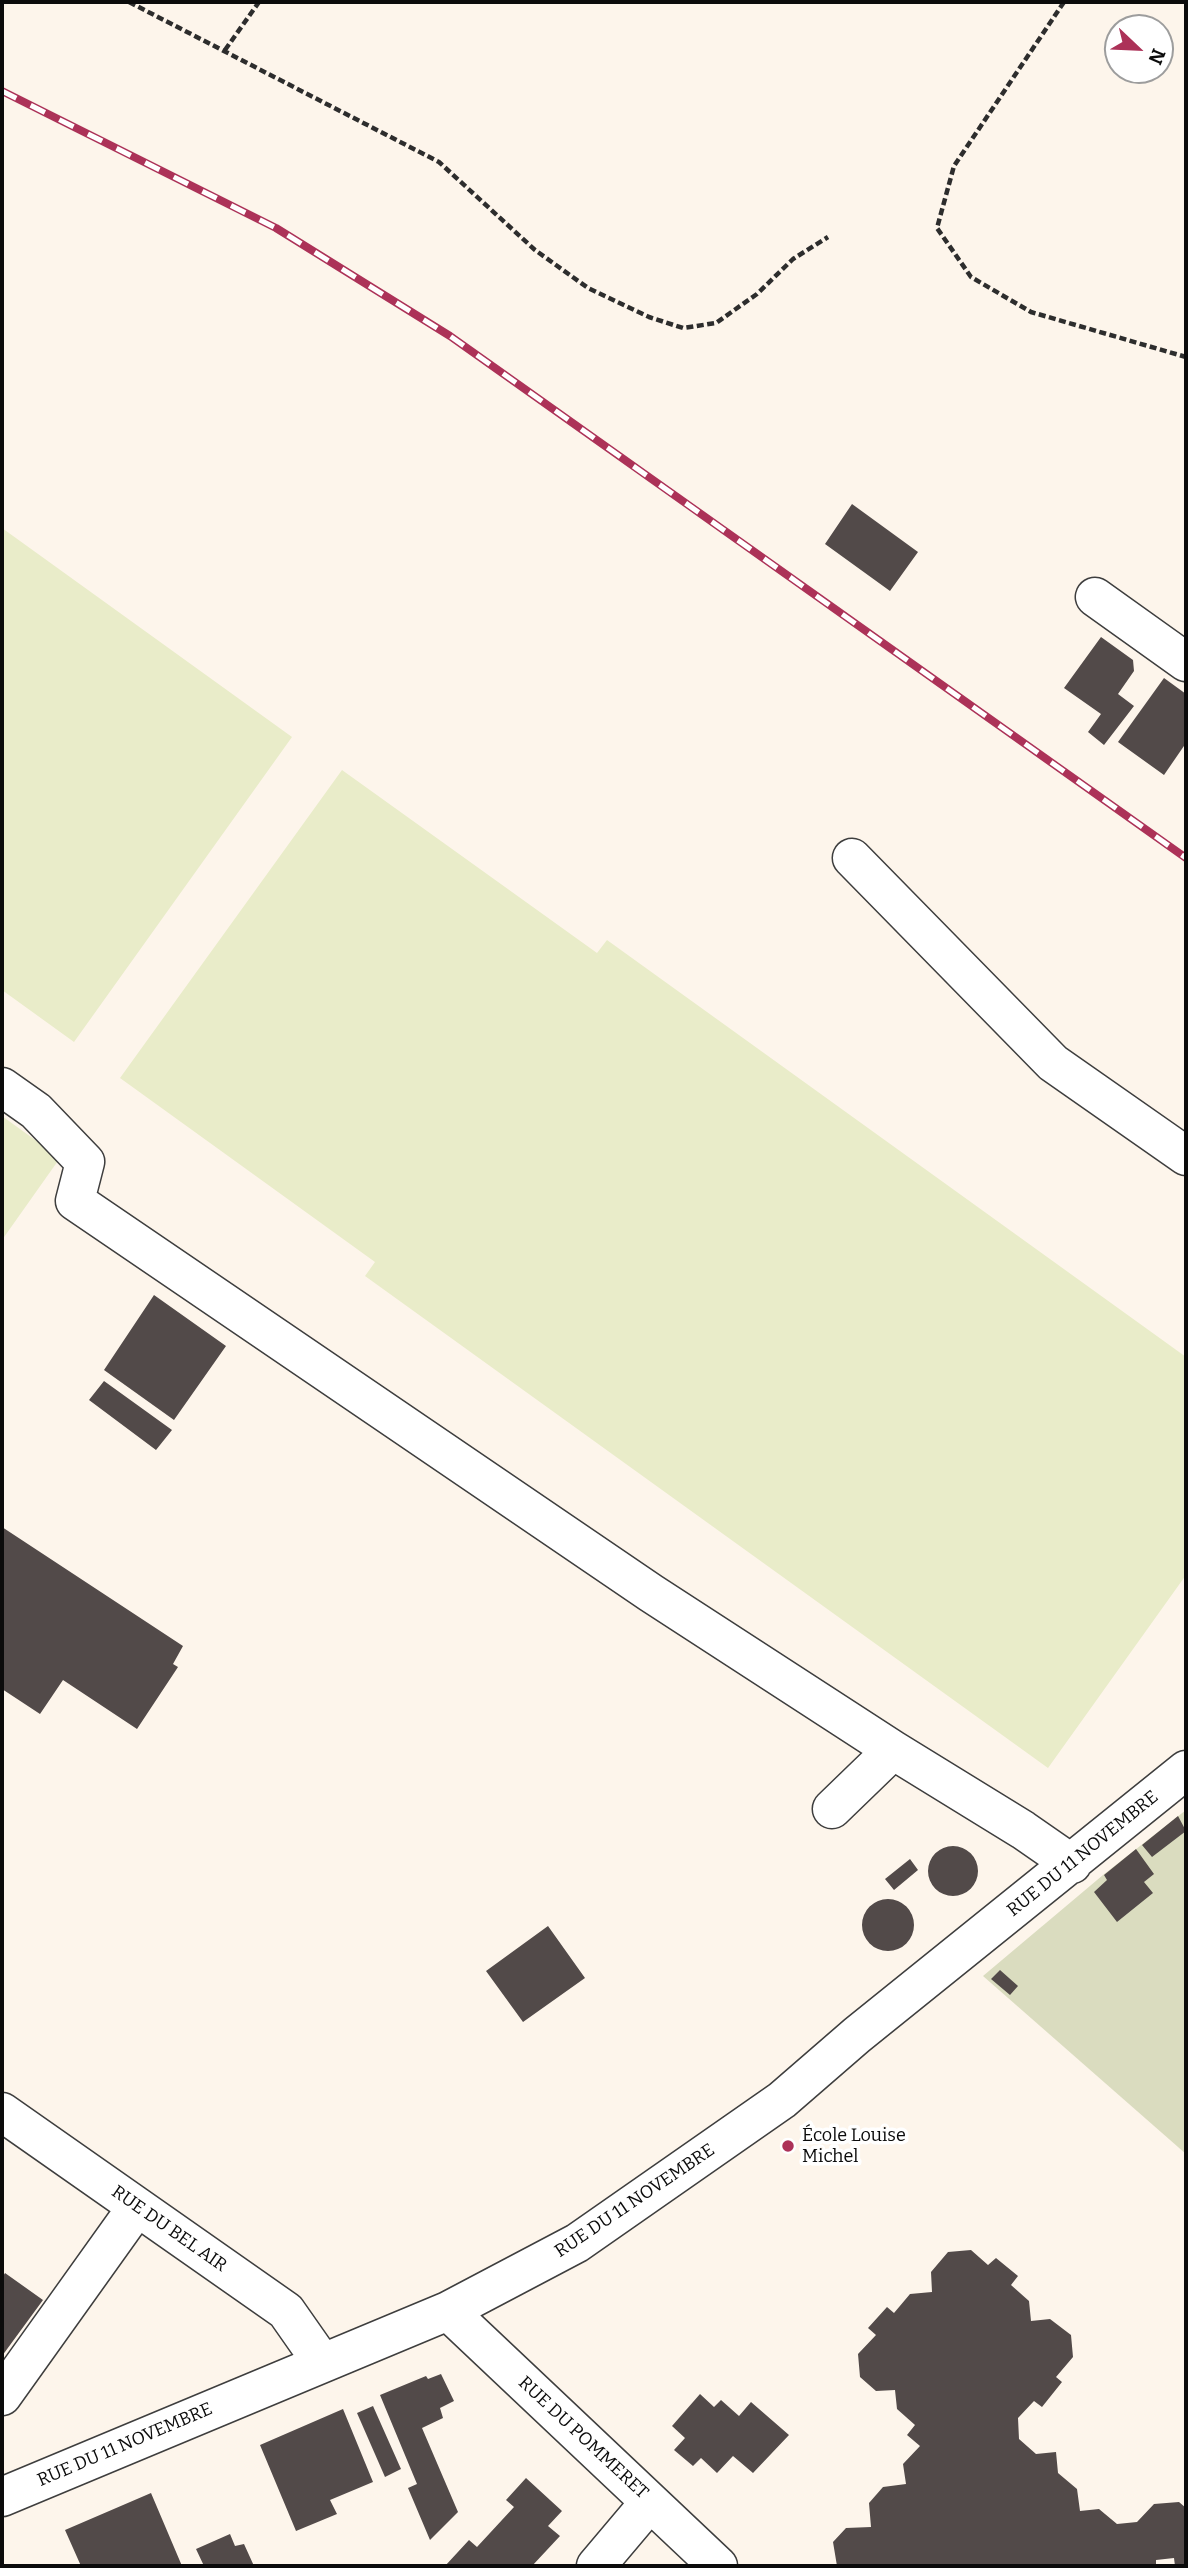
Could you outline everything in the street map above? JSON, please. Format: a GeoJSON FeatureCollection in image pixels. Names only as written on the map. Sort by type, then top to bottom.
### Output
{"type":"FeatureCollection","features":[{"type":"Feature","properties":{"kind":"street"},"geometry":{"type":"LineString","coordinates":[[1095,597],[1186,662]]}},
{"type":"Feature","properties":{"kind":"street"},"geometry":{"type":"LineString","coordinates":[[852,858],[1053,1063],[1186,1156]]}},
{"type":"Feature","properties":{"kind":"street"},"geometry":{"type":"LineString","coordinates":[[2,1087],[36,1111],[85,1162],[75,1201],[639,1586],[893,1750],[1023,1830],[1072,1864]]}},
{"type":"Feature","properties":{"kind":"street"},"geometry":{"type":"LineString","coordinates":[[832,1809],[893,1750]]}},
{"type":"Feature","properties":{"kind":"street","name":"RUE DU 11 NOVEMBRE"},"geometry":{"type":"LineString","coordinates":[[2,2497],[321,2361],[448,2311],[577,2243],[782,2100],[856,2035],[1186,1770]]}},
{"type":"Feature","properties":{"kind":"street","name":"RUE DU BEL AIR"},"geometry":{"type":"LineString","coordinates":[[2,2112],[286,2311],[321,2361]]}},
{"type":"Feature","properties":{"kind":"street"},"geometry":{"type":"LineString","coordinates":[[2,2396],[137,2207]]}},
{"type":"Feature","properties":{"kind":"street","name":"RUE DU POMMERET"},"geometry":{"type":"LineString","coordinates":[[448,2311],[718,2566]]}},
{"type":"Feature","properties":{"kind":"street"},"geometry":{"type":"LineString","coordinates":[[596,2566],[650,2501]]}},
{"type":"Feature","properties":{"kind":"path"},"geometry":{"type":"LineString","coordinates":[[129,2],[439,163],[535,250],[588,288],[649,317],[683,328],[716,323],[757,294],[793,259],[828,237]]}},
{"type":"Feature","properties":{"kind":"path"},"geometry":{"type":"LineString","coordinates":[[225,50],[259,2]]}},
{"type":"Feature","properties":{"kind":"path"},"geometry":{"type":"LineString","coordinates":[[1064,2],[954,166],[937,228],[971,276],[1031,313],[1186,357]]}},
{"type":"Feature","properties":{"kind":"green space"},"geometry":{"type":"Polygon","coordinates":[[[2,528],[292,737],[74,1042],[2,990],[2,528]]]}},
{"type":"Feature","properties":{"kind":"green space"},"geometry":{"type":"Polygon","coordinates":[[[342,770],[597,953],[607,940],[1186,1357],[1186,1575],[1048,1768],[365,1276],[375,1262],[120,1078],[342,770]]]}},
{"type":"Feature","properties":{"kind":"green space"},"geometry":{"type":"Polygon","coordinates":[[[2,1116],[60,1158],[2,1240],[2,1116]]]}},
{"type":"Feature","properties":{"kind":"green space"},"geometry":{"type":"Polygon","coordinates":[[[1186,1810],[1186,2154],[983,1976],[1103,1875],[1186,1810]]]}},
{"type":"Feature","properties":{"kind":"building"},"geometry":{"type":"Polygon","coordinates":[[[852,504],[918,552],[890,591],[825,544],[852,504]]]}},
{"type":"Feature","properties":{"kind":"building"},"geometry":{"type":"Polygon","coordinates":[[[1101,637],[1133,660],[1134,671],[1118,694],[1134,706],[1104,745],[1088,732],[1101,714],[1064,688],[1101,637]]]}},
{"type":"Feature","properties":{"kind":"building"},"geometry":{"type":"Polygon","coordinates":[[[1164,678],[1186,694],[1186,743],[1164,775],[1118,742],[1164,678]]]}},
{"type":"Feature","properties":{"kind":"building"},"geometry":{"type":"Polygon","coordinates":[[[154,1295],[226,1346],[174,1420],[104,1370],[154,1295]]]}},
{"type":"Feature","properties":{"kind":"building"},"geometry":{"type":"Polygon","coordinates":[[[104,1381],[172,1430],[156,1450],[89,1400],[104,1381]]]}},
{"type":"Feature","properties":{"kind":"building"},"geometry":{"type":"Polygon","coordinates":[[[2,1527],[183,1646],[173,1664],[178,1667],[137,1729],[63,1680],[40,1714],[2,1689],[2,1527]]]}},
{"type":"Feature","properties":{"kind":"building"},"geometry":{"type":"Polygon","coordinates":[[[1178,1816],[1186,1831],[1152,1857],[1142,1845],[1178,1816]]]}},
{"type":"Feature","properties":{"kind":"building"},"geometry":{"type":"Polygon","coordinates":[[[953,1846],[971,1853],[978,1871],[971,1889],[953,1896],[935,1889],[928,1871],[935,1853],[953,1846]]]}},
{"type":"Feature","properties":{"kind":"building"},"geometry":{"type":"Polygon","coordinates":[[[1136,1849],[1154,1874],[1144,1882],[1153,1893],[1117,1922],[1094,1892],[1107,1880],[1104,1875],[1136,1849]]]}},
{"type":"Feature","properties":{"kind":"building"},"geometry":{"type":"Polygon","coordinates":[[[910,1859],[918,1870],[894,1890],[885,1879],[910,1859]]]}},
{"type":"Feature","properties":{"kind":"building"},"geometry":{"type":"Polygon","coordinates":[[[888,1899],[898,1901],[906,1907],[912,1915],[912,1935],[906,1943],[898,1949],[888,1951],[878,1949],[870,1943],[864,1935],[862,1925],[864,1915],[870,1907],[878,1901],[888,1899]]]}},
{"type":"Feature","properties":{"kind":"building"},"geometry":{"type":"Polygon","coordinates":[[[548,1926],[585,1978],[523,2022],[486,1971],[548,1926]]]}},
{"type":"Feature","properties":{"kind":"building"},"geometry":{"type":"Polygon","coordinates":[[[1000,1970],[1018,1986],[1010,1995],[991,1979],[1000,1970]]]}},
{"type":"Feature","properties":{"kind":"building"},"geometry":{"type":"Polygon","coordinates":[[[971,2250],[988,2265],[996,2258],[1018,2276],[1011,2285],[1029,2301],[1031,2321],[1050,2319],[1071,2335],[1073,2357],[1056,2377],[1062,2382],[1042,2407],[1034,2401],[1018,2418],[1019,2439],[1036,2454],[1056,2452],[1058,2473],[1077,2489],[1080,2511],[1099,2509],[1117,2524],[1137,2522],[1154,2504],[1179,2502],[1186,2508],[1186,2566],[1175,2566],[1174,2558],[1156,2560],[1156,2566],[837,2566],[833,2542],[846,2528],[871,2527],[869,2503],[883,2487],[906,2484],[903,2464],[920,2446],[907,2435],[915,2425],[897,2409],[895,2390],[876,2391],[860,2377],[858,2354],[876,2335],[868,2328],[887,2307],[894,2313],[910,2294],[932,2292],[931,2272],[948,2252],[971,2250]]]}},
{"type":"Feature","properties":{"kind":"building"},"geometry":{"type":"Polygon","coordinates":[[[5,2273],[43,2300],[2,2356],[2,2278],[5,2273]]]}},
{"type":"Feature","properties":{"kind":"building"},"geometry":{"type":"Polygon","coordinates":[[[441,2374],[454,2401],[440,2408],[443,2418],[422,2428],[458,2512],[430,2540],[408,2488],[417,2484],[380,2395],[426,2376],[428,2379],[441,2374]]]}},
{"type":"Feature","properties":{"kind":"building"},"geometry":{"type":"Polygon","coordinates":[[[700,2394],[714,2407],[721,2400],[739,2416],[751,2402],[789,2435],[753,2473],[733,2456],[717,2473],[701,2458],[693,2466],[674,2450],[685,2438],[672,2426],[700,2394]]]}},
{"type":"Feature","properties":{"kind":"building"},"geometry":{"type":"Polygon","coordinates":[[[373,2406],[401,2469],[385,2477],[357,2413],[373,2406]]]}},
{"type":"Feature","properties":{"kind":"building"},"geometry":{"type":"Polygon","coordinates":[[[343,2409],[373,2482],[330,2500],[337,2514],[296,2531],[260,2445],[343,2409]]]}},
{"type":"Feature","properties":{"kind":"building"},"geometry":{"type":"Polygon","coordinates":[[[526,2478],[562,2511],[548,2526],[560,2536],[532,2566],[445,2566],[469,2540],[477,2547],[514,2507],[506,2500],[526,2478]]]}},
{"type":"Feature","properties":{"kind":"building"},"geometry":{"type":"Polygon","coordinates":[[[151,2493],[182,2566],[81,2566],[65,2530],[151,2493]]]}},
{"type":"Feature","properties":{"kind":"building"},"geometry":{"type":"Polygon","coordinates":[[[230,2534],[235,2546],[244,2544],[254,2566],[204,2566],[196,2549],[230,2534]]]}},
{"type":"Feature","properties":{"kind":"railway"},"geometry":{"type":"LineString","coordinates":[[2,91],[276,228],[450,336],[1186,858]]}},
{"type":"Feature","properties":{"kind":"place","name":"École Louise Michel"},"geometry":{"type":"Point","coordinates":[788,2146]}}]}
